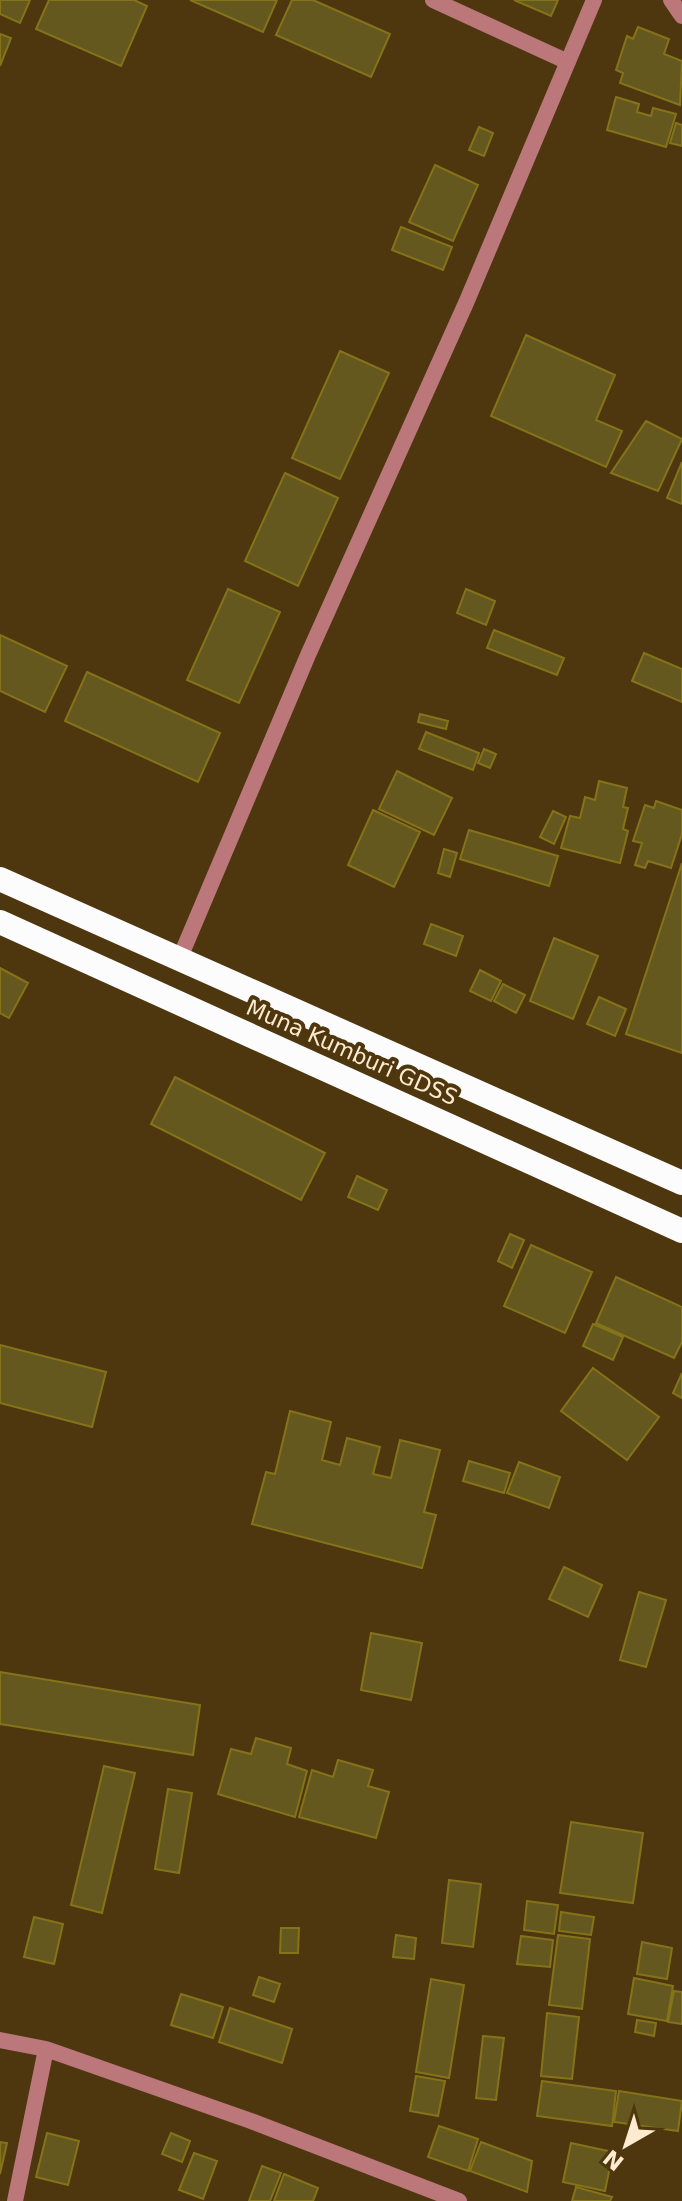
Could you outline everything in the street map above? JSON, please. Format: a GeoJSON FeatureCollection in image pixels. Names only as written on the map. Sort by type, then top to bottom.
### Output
{"type":"FeatureCollection","features":[{"type":"Feature","properties":{"kind":"highway","name":"Muna Kumburi GDSS"},"geometry":{"type":"LineString","coordinates":[[0,879],[682,1183]]}},
{"type":"Feature","properties":{"kind":"highway","name":"Muna Kumburi GDSS"},"geometry":{"type":"LineString","coordinates":[[0,922],[682,1231]]}},
{"type":"Feature","properties":{"kind":"street"},"geometry":{"type":"LineString","coordinates":[[433,0],[568,62]]}},
{"type":"Feature","properties":{"kind":"street"},"geometry":{"type":"LineString","coordinates":[[179,960],[308,655],[466,303],[594,0]]}},
{"type":"Feature","properties":{"kind":"street"},"geometry":{"type":"LineString","coordinates":[[671,0],[682,16]]}},
{"type":"Feature","properties":{"kind":"street"},"geometry":{"type":"LineString","coordinates":[[0,2040],[46,2049],[251,2121],[459,2201]]}},
{"type":"Feature","properties":{"kind":"street"},"geometry":{"type":"LineString","coordinates":[[15,2201],[46,2049]]}},
{"type":"Feature","properties":{"kind":"building"},"geometry":{"type":"Polygon","coordinates":[[[0,0],[30,0],[20,23],[0,14],[0,0]]]}},
{"type":"Feature","properties":{"kind":"building"},"geometry":{"type":"Polygon","coordinates":[[[49,0],[134,0],[147,6],[121,66],[36,29],[49,0]]]}},
{"type":"Feature","properties":{"kind":"building"},"geometry":{"type":"Polygon","coordinates":[[[190,0],[277,0],[263,32],[190,0]]]}},
{"type":"Feature","properties":{"kind":"building"},"geometry":{"type":"Polygon","coordinates":[[[292,0],[313,0],[390,34],[371,77],[276,35],[292,0]]]}},
{"type":"Feature","properties":{"kind":"building"},"geometry":{"type":"Polygon","coordinates":[[[514,0],[558,0],[551,16],[514,0]]]}},
{"type":"Feature","properties":{"kind":"building"},"geometry":{"type":"Polygon","coordinates":[[[638,27],[669,39],[664,54],[682,61],[680,105],[620,83],[623,73],[616,70],[627,36],[633,39],[638,27]]]}},
{"type":"Feature","properties":{"kind":"building"},"geometry":{"type":"Polygon","coordinates":[[[0,34],[11,38],[0,66],[0,34]]]}},
{"type":"Feature","properties":{"kind":"building"},"geometry":{"type":"Polygon","coordinates":[[[616,97],[639,104],[637,112],[651,116],[653,108],[676,114],[666,147],[607,130],[616,97]]]}},
{"type":"Feature","properties":{"kind":"building"},"geometry":{"type":"Polygon","coordinates":[[[676,123],[682,125],[682,146],[670,143],[676,123]]]}},
{"type":"Feature","properties":{"kind":"building"},"geometry":{"type":"Polygon","coordinates":[[[479,127],[493,133],[484,156],[469,150],[479,127]]]}},
{"type":"Feature","properties":{"kind":"building"},"geometry":{"type":"Polygon","coordinates":[[[435,165],[478,185],[453,241],[409,222],[435,165]]]}},
{"type":"Feature","properties":{"kind":"building"},"geometry":{"type":"Polygon","coordinates":[[[401,227],[452,247],[443,270],[392,250],[401,227]]]}},
{"type":"Feature","properties":{"kind":"building"},"geometry":{"type":"Polygon","coordinates":[[[526,335],[615,375],[596,420],[622,431],[606,467],[491,416],[526,335]]]}},
{"type":"Feature","properties":{"kind":"building"},"geometry":{"type":"Polygon","coordinates":[[[340,351],[389,373],[340,479],[292,458],[340,351]]]}},
{"type":"Feature","properties":{"kind":"building"},"geometry":{"type":"Polygon","coordinates":[[[646,421],[682,439],[658,491],[611,473],[646,421]]]}},
{"type":"Feature","properties":{"kind":"building"},"geometry":{"type":"Polygon","coordinates":[[[682,462],[682,504],[667,498],[682,462]]]}},
{"type":"Feature","properties":{"kind":"building"},"geometry":{"type":"Polygon","coordinates":[[[285,473],[338,498],[298,586],[245,561],[285,473]]]}},
{"type":"Feature","properties":{"kind":"building"},"geometry":{"type":"Polygon","coordinates":[[[228,589],[280,612],[239,703],[187,680],[228,589]]]}},
{"type":"Feature","properties":{"kind":"building"},"geometry":{"type":"Polygon","coordinates":[[[466,589],[495,601],[486,625],[457,613],[466,589]]]}},
{"type":"Feature","properties":{"kind":"building"},"geometry":{"type":"Polygon","coordinates":[[[494,630],[564,658],[557,675],[487,648],[494,630]]]}},
{"type":"Feature","properties":{"kind":"building"},"geometry":{"type":"Polygon","coordinates":[[[0,635],[67,666],[45,712],[0,691],[0,635]]]}},
{"type":"Feature","properties":{"kind":"building"},"geometry":{"type":"Polygon","coordinates":[[[644,653],[682,669],[682,702],[632,681],[644,653]]]}},
{"type":"Feature","properties":{"kind":"building"},"geometry":{"type":"Polygon","coordinates":[[[87,672],[220,733],[198,782],[65,721],[87,672]]]}},
{"type":"Feature","properties":{"kind":"building"},"geometry":{"type":"Polygon","coordinates":[[[420,714],[448,721],[446,729],[418,722],[420,714]]]}},
{"type":"Feature","properties":{"kind":"building"},"geometry":{"type":"Polygon","coordinates":[[[426,732],[479,753],[473,770],[419,749],[426,732]]]}},
{"type":"Feature","properties":{"kind":"building"},"geometry":{"type":"Polygon","coordinates":[[[484,749],[496,754],[490,768],[478,763],[484,749]]]}},
{"type":"Feature","properties":{"kind":"building"},"geometry":{"type":"Polygon","coordinates":[[[397,771],[452,798],[434,835],[379,809],[397,771]]]}},
{"type":"Feature","properties":{"kind":"building"},"geometry":{"type":"Polygon","coordinates":[[[599,781],[627,788],[623,807],[628,808],[623,829],[628,831],[620,863],[561,848],[570,816],[580,818],[585,797],[595,800],[599,781]]]}},
{"type":"Feature","properties":{"kind":"building"},"geometry":{"type":"Polygon","coordinates":[[[656,801],[682,810],[682,834],[671,868],[648,861],[645,868],[635,865],[642,843],[633,841],[645,805],[654,808],[656,801]]]}},
{"type":"Feature","properties":{"kind":"building"},"geometry":{"type":"Polygon","coordinates":[[[373,810],[420,832],[394,887],[348,865],[373,810]]]}},
{"type":"Feature","properties":{"kind":"building"},"geometry":{"type":"Polygon","coordinates":[[[553,811],[566,817],[554,844],[540,837],[553,811]]]}},
{"type":"Feature","properties":{"kind":"building"},"geometry":{"type":"Polygon","coordinates":[[[469,830],[558,856],[549,886],[460,859],[469,830]]]}},
{"type":"Feature","properties":{"kind":"building"},"geometry":{"type":"Polygon","coordinates":[[[444,849],[457,853],[450,877],[438,873],[444,849]]]}},
{"type":"Feature","properties":{"kind":"building"},"geometry":{"type":"Polygon","coordinates":[[[682,863],[682,1053],[626,1034],[682,863]]]}},
{"type":"Feature","properties":{"kind":"building"},"geometry":{"type":"Polygon","coordinates":[[[431,924],[463,936],[456,956],[424,944],[431,924]]]}},
{"type":"Feature","properties":{"kind":"building"},"geometry":{"type":"Polygon","coordinates":[[[554,938],[598,956],[573,1019],[530,1001],[554,938]]]}},
{"type":"Feature","properties":{"kind":"building"},"geometry":{"type":"Polygon","coordinates":[[[0,968],[28,983],[9,1018],[0,1013],[0,968]]]}},
{"type":"Feature","properties":{"kind":"building"},"geometry":{"type":"Polygon","coordinates":[[[480,970],[501,981],[491,1001],[470,991],[480,970]]]}},
{"type":"Feature","properties":{"kind":"building"},"geometry":{"type":"Polygon","coordinates":[[[503,984],[525,995],[516,1013],[494,1001],[503,984]]]}},
{"type":"Feature","properties":{"kind":"building"},"geometry":{"type":"Polygon","coordinates":[[[599,997],[626,1009],[615,1036],[587,1024],[599,997]]]}},
{"type":"Feature","properties":{"kind":"building"},"geometry":{"type":"Polygon","coordinates":[[[175,1077],[325,1153],[301,1200],[151,1124],[175,1077]]]}},
{"type":"Feature","properties":{"kind":"building"},"geometry":{"type":"Polygon","coordinates":[[[357,1176],[387,1190],[378,1210],[348,1197],[357,1176]]]}},
{"type":"Feature","properties":{"kind":"building"},"geometry":{"type":"Polygon","coordinates":[[[510,1234],[524,1240],[512,1268],[498,1261],[510,1234]]]}},
{"type":"Feature","properties":{"kind":"building"},"geometry":{"type":"Polygon","coordinates":[[[531,1245],[592,1272],[565,1333],[504,1306],[531,1245]]]}},
{"type":"Feature","properties":{"kind":"building"},"geometry":{"type":"Polygon","coordinates":[[[616,1277],[682,1307],[682,1342],[674,1358],[596,1323],[616,1277]]]}},
{"type":"Feature","properties":{"kind":"building"},"geometry":{"type":"Polygon","coordinates":[[[593,1324],[623,1337],[613,1360],[583,1346],[593,1324]]]}},
{"type":"Feature","properties":{"kind":"building"},"geometry":{"type":"Polygon","coordinates":[[[0,1345],[106,1372],[92,1427],[0,1403],[0,1345]]]}},
{"type":"Feature","properties":{"kind":"building"},"geometry":{"type":"Polygon","coordinates":[[[593,1368],[659,1417],[627,1460],[561,1411],[593,1368]]]}},
{"type":"Feature","properties":{"kind":"building"},"geometry":{"type":"Polygon","coordinates":[[[682,1373],[682,1398],[673,1393],[682,1373]]]}},
{"type":"Feature","properties":{"kind":"building"},"geometry":{"type":"Polygon","coordinates":[[[290,1411],[331,1422],[322,1460],[340,1465],[347,1438],[380,1447],[373,1474],[391,1478],[400,1440],[440,1450],[424,1512],[436,1515],[422,1568],[252,1524],[266,1472],[275,1474],[290,1411]]]}},
{"type":"Feature","properties":{"kind":"building"},"geometry":{"type":"Polygon","coordinates":[[[469,1461],[510,1473],[504,1493],[463,1481],[469,1461]]]}},
{"type":"Feature","properties":{"kind":"building"},"geometry":{"type":"Polygon","coordinates":[[[519,1462],[560,1477],[549,1508],[507,1493],[519,1462]]]}},
{"type":"Feature","properties":{"kind":"building"},"geometry":{"type":"Polygon","coordinates":[[[564,1567],[602,1585],[588,1617],[549,1599],[564,1567]]]}},
{"type":"Feature","properties":{"kind":"building"},"geometry":{"type":"Polygon","coordinates":[[[639,1592],[666,1600],[646,1667],[620,1660],[639,1592]]]}},
{"type":"Feature","properties":{"kind":"building"},"geometry":{"type":"Polygon","coordinates":[[[371,1633],[422,1643],[411,1700],[361,1690],[371,1633]]]}},
{"type":"Feature","properties":{"kind":"building"},"geometry":{"type":"Polygon","coordinates":[[[0,1672],[200,1705],[193,1755],[0,1724],[0,1672]]]}},
{"type":"Feature","properties":{"kind":"building"},"geometry":{"type":"Polygon","coordinates":[[[256,1738],[291,1748],[287,1764],[307,1771],[295,1817],[218,1794],[231,1749],[251,1754],[256,1738]]]}},
{"type":"Feature","properties":{"kind":"building"},"geometry":{"type":"Polygon","coordinates":[[[338,1760],[373,1770],[368,1786],[389,1792],[376,1838],[299,1817],[312,1770],[333,1777],[338,1760]]]}},
{"type":"Feature","properties":{"kind":"building"},"geometry":{"type":"Polygon","coordinates":[[[104,1766],[135,1773],[102,1913],[71,1905],[104,1766]]]}},
{"type":"Feature","properties":{"kind":"building"},"geometry":{"type":"Polygon","coordinates":[[[168,1789],[192,1793],[179,1873],[155,1869],[168,1789]]]}},
{"type":"Feature","properties":{"kind":"building"},"geometry":{"type":"Polygon","coordinates":[[[571,1822],[643,1833],[633,1903],[560,1893],[571,1822]]]}},
{"type":"Feature","properties":{"kind":"building"},"geometry":{"type":"Polygon","coordinates":[[[449,1880],[481,1884],[473,1947],[442,1943],[449,1880]]]}},
{"type":"Feature","properties":{"kind":"building"},"geometry":{"type":"Polygon","coordinates":[[[527,1901],[558,1905],[554,1934],[524,1930],[527,1901]]]}},
{"type":"Feature","properties":{"kind":"building"},"geometry":{"type":"Polygon","coordinates":[[[561,1912],[594,1917],[591,1935],[559,1931],[561,1912]]]}},
{"type":"Feature","properties":{"kind":"building"},"geometry":{"type":"Polygon","coordinates":[[[34,1917],[63,1924],[54,1964],[24,1957],[34,1917]]]}},
{"type":"Feature","properties":{"kind":"building"},"geometry":{"type":"Polygon","coordinates":[[[281,1928],[299,1928],[298,1953],[280,1953],[281,1928]]]}},
{"type":"Feature","properties":{"kind":"building"},"geometry":{"type":"Polygon","coordinates":[[[396,1935],[416,1938],[414,1959],[393,1957],[396,1935]]]}},
{"type":"Feature","properties":{"kind":"building"},"geometry":{"type":"Polygon","coordinates":[[[558,1935],[590,1939],[582,2009],[549,2005],[558,1935]]]}},
{"type":"Feature","properties":{"kind":"building"},"geometry":{"type":"Polygon","coordinates":[[[521,1936],[553,1940],[550,1967],[517,1964],[521,1936]]]}},
{"type":"Feature","properties":{"kind":"building"},"geometry":{"type":"Polygon","coordinates":[[[642,1942],[672,1948],[667,1979],[637,1974],[642,1942]]]}},
{"type":"Feature","properties":{"kind":"building"},"geometry":{"type":"Polygon","coordinates":[[[259,1977],[280,1984],[274,2002],[253,1995],[259,1977]]]}},
{"type":"Feature","properties":{"kind":"building"},"geometry":{"type":"Polygon","coordinates":[[[634,1978],[673,1986],[667,2021],[628,2014],[634,1978]]]}},
{"type":"Feature","properties":{"kind":"building"},"geometry":{"type":"Polygon","coordinates":[[[431,1979],[464,1985],[449,2078],[416,2072],[431,1979]]]}},
{"type":"Feature","properties":{"kind":"building"},"geometry":{"type":"Polygon","coordinates":[[[674,1991],[682,1992],[682,2024],[668,2022],[674,1991]]]}},
{"type":"Feature","properties":{"kind":"building"},"geometry":{"type":"Polygon","coordinates":[[[181,1994],[223,2007],[213,2038],[171,2025],[181,1994]]]}},
{"type":"Feature","properties":{"kind":"building"},"geometry":{"type":"Polygon","coordinates":[[[230,2008],[292,2029],[282,2063],[219,2042],[230,2008]]]}},
{"type":"Feature","properties":{"kind":"building"},"geometry":{"type":"Polygon","coordinates":[[[547,2013],[579,2017],[572,2079],[541,2076],[547,2013]]]}},
{"type":"Feature","properties":{"kind":"building"},"geometry":{"type":"Polygon","coordinates":[[[637,2020],[656,2023],[654,2036],[635,2032],[637,2020]]]}},
{"type":"Feature","properties":{"kind":"building"},"geometry":{"type":"Polygon","coordinates":[[[483,2036],[504,2038],[496,2100],[476,2098],[483,2036]]]}},
{"type":"Feature","properties":{"kind":"building"},"geometry":{"type":"Polygon","coordinates":[[[416,2076],[445,2081],[438,2116],[410,2111],[416,2076]]]}},
{"type":"Feature","properties":{"kind":"building"},"geometry":{"type":"Polygon","coordinates":[[[542,2081],[616,2091],[612,2126],[537,2116],[542,2081]]]}},
{"type":"Feature","properties":{"kind":"building"},"geometry":{"type":"Polygon","coordinates":[[[619,2091],[682,2101],[678,2131],[614,2122],[619,2091]]]}},
{"type":"Feature","properties":{"kind":"building"},"geometry":{"type":"Polygon","coordinates":[[[439,2126],[478,2139],[468,2171],[428,2157],[439,2126]]]}},
{"type":"Feature","properties":{"kind":"building"},"geometry":{"type":"Polygon","coordinates":[[[47,2133],[79,2141],[68,2185],[36,2177],[47,2133]]]}},
{"type":"Feature","properties":{"kind":"building"},"geometry":{"type":"Polygon","coordinates":[[[171,2133],[190,2141],[182,2162],[162,2154],[171,2133]]]}},
{"type":"Feature","properties":{"kind":"building"},"geometry":{"type":"Polygon","coordinates":[[[0,2142],[7,2143],[0,2174],[0,2142]]]}},
{"type":"Feature","properties":{"kind":"building"},"geometry":{"type":"Polygon","coordinates":[[[481,2142],[532,2161],[527,2192],[470,2171],[481,2142]]]}},
{"type":"Feature","properties":{"kind":"building"},"geometry":{"type":"Polygon","coordinates":[[[571,2143],[613,2152],[605,2191],[563,2182],[571,2143]]]}},
{"type":"Feature","properties":{"kind":"building"},"geometry":{"type":"Polygon","coordinates":[[[194,2153],[217,2161],[203,2199],[179,2190],[194,2153]]]}},
{"type":"Feature","properties":{"kind":"building"},"geometry":{"type":"Polygon","coordinates":[[[262,2166],[281,2173],[270,2201],[249,2201],[262,2166]]]}},
{"type":"Feature","properties":{"kind":"building"},"geometry":{"type":"Polygon","coordinates":[[[284,2174],[318,2188],[313,2201],[274,2201],[284,2174]]]}},
{"type":"Feature","properties":{"kind":"building"},"geometry":{"type":"Polygon","coordinates":[[[576,2187],[612,2197],[610,2201],[572,2201],[576,2187]]]}}]}
